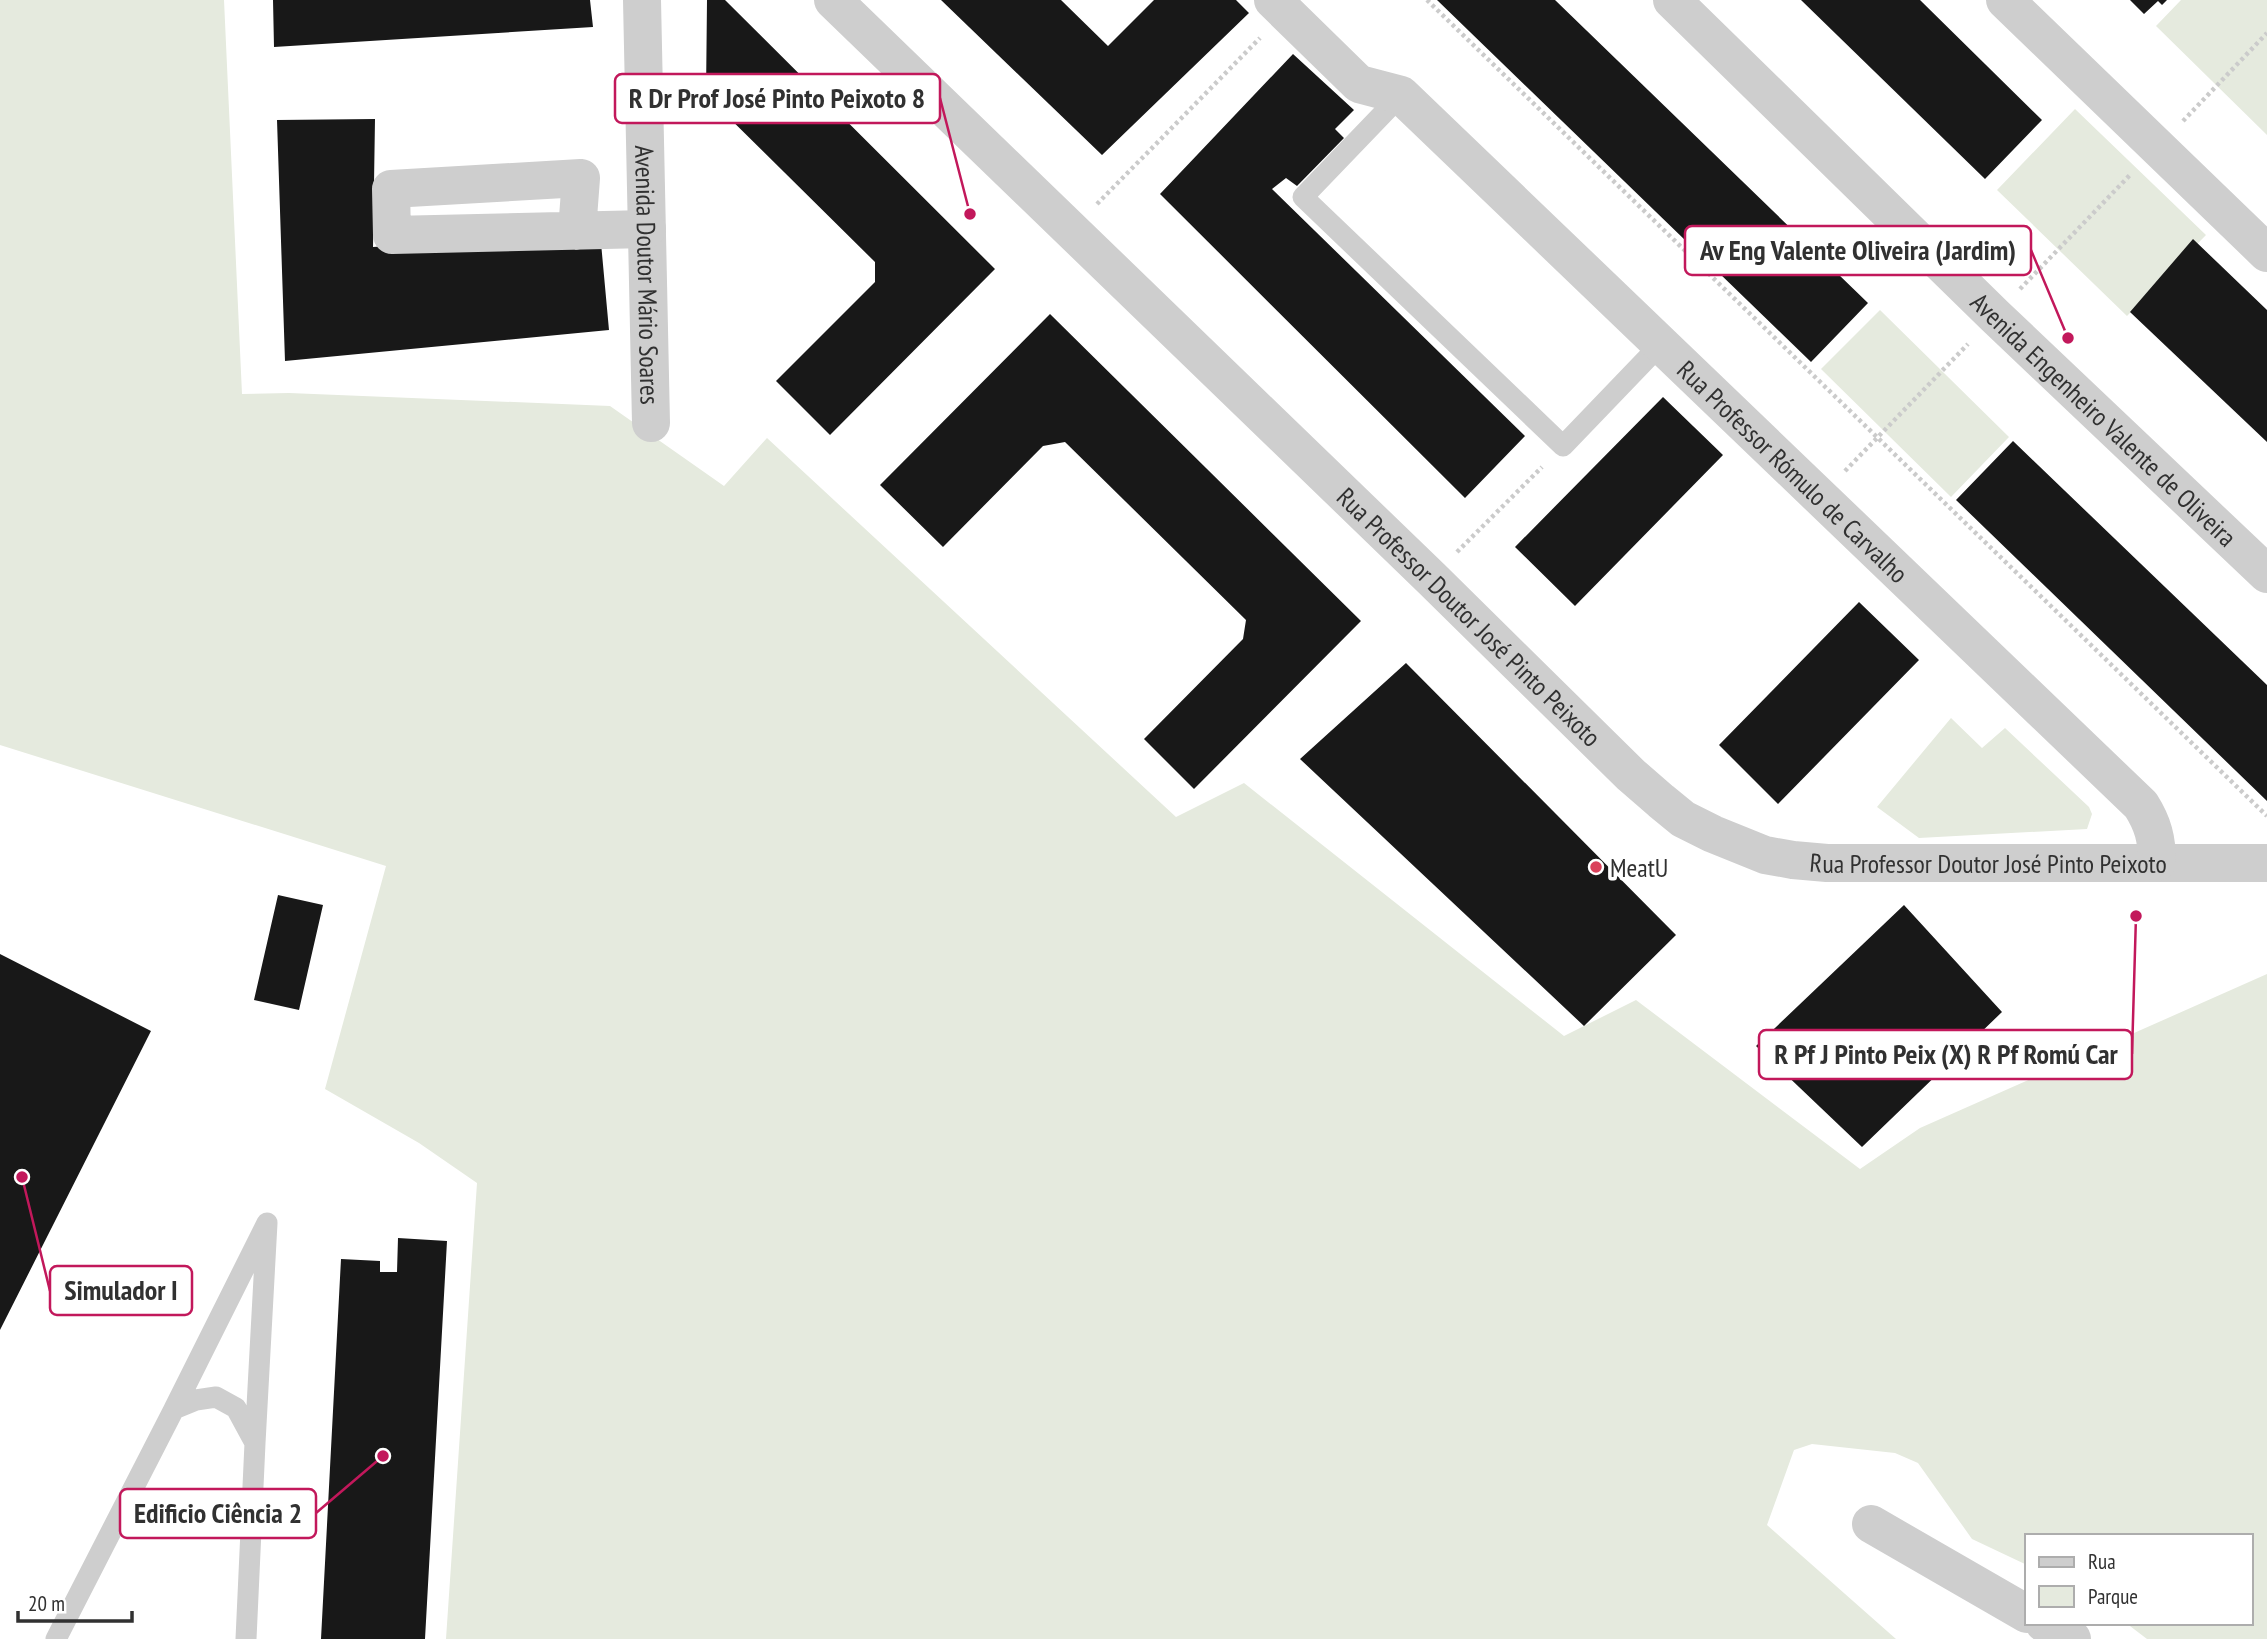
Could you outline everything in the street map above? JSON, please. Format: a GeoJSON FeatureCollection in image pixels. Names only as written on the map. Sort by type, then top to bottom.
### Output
{"type":"FeatureCollection","features":[{"type":"Feature","properties":{"kind":"street","name":"Avenida Doutor Mário Soares"},"geometry":{"type":"LineString","coordinates":[[642,0],[651,423]]}},
{"type":"Feature","properties":{"kind":"street","name":"Rua Professor Doutor José Pinto Peixoto"},"geometry":{"type":"LineString","coordinates":[[832,0],[1431,578],[1631,775],[1683,819],[1765,855],[1827,863],[2267,863]]}},
{"type":"Feature","properties":{"kind":"street","name":"Avenida Engenheiro Valente de Oliveira"},"geometry":{"type":"LineString","coordinates":[[1672,0],[1994,316],[2267,574]]}},
{"type":"Feature","properties":{"kind":"street"},"geometry":{"type":"LineString","coordinates":[[2004,0],[2267,253]]}},
{"type":"Feature","properties":{"kind":"street"},"geometry":{"type":"LineString","coordinates":[[1279,6],[1359,84],[1401,95]]}},
{"type":"Feature","properties":{"kind":"street","name":"Rua Professor Rómulo de Carvalho"},"geometry":{"type":"LineString","coordinates":[[1401,95],[2141,805],[2152,823],[2157,842],[2157,862]]}},
{"type":"Feature","properties":{"kind":"street"},"geometry":{"type":"LineString","coordinates":[[577,231],[647,229]]}},
{"type":"Feature","properties":{"kind":"street"},"geometry":{"type":"LineString","coordinates":[[1871,1524],[2025,1613]]}},
{"type":"Feature","properties":{"kind":"street"},"geometry":{"type":"LineString","coordinates":[[2048,1625],[2072,1639]]}},
{"type":"Feature","properties":{"kind":"lane"},"geometry":{"type":"LineString","coordinates":[[1401,95],[1303,197],[1563,446],[1660,345]]}},
{"type":"Feature","properties":{"kind":"lane"},"geometry":{"type":"LineString","coordinates":[[56,1639],[267,1223],[246,1639]]}},
{"type":"Feature","properties":{"kind":"lane"},"geometry":{"type":"LineString","coordinates":[[174,1409],[196,1400],[216,1397],[236,1408],[255,1443]]}},
{"type":"Feature","properties":{"kind":"path"},"geometry":{"type":"LineString","coordinates":[[1427,0],[2267,816]]}},
{"type":"Feature","properties":{"kind":"path"},"geometry":{"type":"LineString","coordinates":[[1071,230],[1279,6]]}},
{"type":"Feature","properties":{"kind":"path"},"geometry":{"type":"LineString","coordinates":[[1819,498],[2267,33]]}},
{"type":"Feature","properties":{"kind":"path"},"geometry":{"type":"LineString","coordinates":[[1431,578],[1563,446]]}},
{"type":"Feature","properties":{"kind":"green space"},"geometry":{"type":"Polygon","coordinates":[[[0,0],[224,0],[242,394],[289,393],[610,406],[724,486],[767,438],[1176,817],[1244,783],[1564,1036],[1636,1000],[1860,1169],[1920,1128],[2267,974],[2267,1639],[2147,1639],[2129,1625],[2253,1625],[2253,1534],[2025,1534],[2025,1564],[1972,1539],[1918,1463],[1895,1453],[1812,1444],[1794,1450],[1767,1525],[1896,1639],[446,1639],[477,1183],[419,1143],[325,1089],[386,866],[0,745],[0,0]]]}},
{"type":"Feature","properties":{"kind":"green space"},"geometry":{"type":"Polygon","coordinates":[[[2181,0],[2267,0],[2267,135],[2156,26],[2181,0]]]}},
{"type":"Feature","properties":{"kind":"green space"},"geometry":{"type":"Polygon","coordinates":[[[2075,109],[2206,235],[2127,316],[1997,190],[2075,109]]]}},
{"type":"Feature","properties":{"kind":"green space"},"geometry":{"type":"Polygon","coordinates":[[[1880,310],[2009,437],[1951,497],[1821,369],[1880,310]]]}},
{"type":"Feature","properties":{"kind":"green space"},"geometry":{"type":"Polygon","coordinates":[[[1951,718],[1982,748],[2005,728],[2089,807],[2092,814],[2087,829],[1919,838],[1877,807],[1951,718]]]}},
{"type":"Feature","properties":{"kind":"building"},"geometry":{"type":"Polygon","coordinates":[[[273,0],[590,0],[593,27],[274,47],[273,0]]]}},
{"type":"Feature","properties":{"kind":"building"},"geometry":{"type":"Polygon","coordinates":[[[707,0],[725,0],[995,269],[830,435],[776,381],[875,282],[875,262],[706,95],[707,0]]]}},
{"type":"Feature","properties":{"kind":"building"},"geometry":{"type":"Polygon","coordinates":[[[941,0],[1061,0],[1108,46],[1154,0],[1236,0],[1249,13],[1102,155],[941,0]]]}},
{"type":"Feature","properties":{"kind":"building"},"geometry":{"type":"Polygon","coordinates":[[[1437,0],[1555,0],[1868,303],[1811,362],[1437,0]]]}},
{"type":"Feature","properties":{"kind":"building"},"geometry":{"type":"Polygon","coordinates":[[[1801,0],[1920,0],[2042,120],[1985,179],[1801,0]]]}},
{"type":"Feature","properties":{"kind":"building"},"geometry":{"type":"Polygon","coordinates":[[[2130,0],[2167,0],[2162,5],[2158,1],[2144,14],[2130,0]]]}},
{"type":"Feature","properties":{"kind":"building"},"geometry":{"type":"Polygon","coordinates":[[[1293,54],[1354,110],[1335,129],[1344,138],[1297,186],[1286,178],[1272,189],[1525,436],[1465,498],[1160,194],[1293,54]]]}},
{"type":"Feature","properties":{"kind":"building"},"geometry":{"type":"Polygon","coordinates":[[[375,119],[373,247],[600,232],[609,330],[285,361],[277,120],[375,119]]]}},
{"type":"Feature","properties":{"kind":"building"},"geometry":{"type":"Polygon","coordinates":[[[2193,239],[2267,310],[2267,442],[2130,312],[2193,239]]]}},
{"type":"Feature","properties":{"kind":"building"},"geometry":{"type":"Polygon","coordinates":[[[1050,314],[1361,621],[1194,789],[1144,739],[1243,639],[1246,620],[1065,442],[1043,446],[943,547],[880,485],[1050,314]]]}},
{"type":"Feature","properties":{"kind":"building"},"geometry":{"type":"Polygon","coordinates":[[[1663,397],[1723,455],[1575,606],[1515,547],[1663,397]]]}},
{"type":"Feature","properties":{"kind":"building"},"geometry":{"type":"Polygon","coordinates":[[[2013,441],[2267,685],[2267,801],[1956,500],[2013,441]]]}},
{"type":"Feature","properties":{"kind":"building"},"geometry":{"type":"Polygon","coordinates":[[[1859,602],[1919,660],[1778,804],[1719,745],[1859,602]]]}},
{"type":"Feature","properties":{"kind":"building"},"geometry":{"type":"Polygon","coordinates":[[[1406,663],[1676,935],[1584,1026],[1300,759],[1406,663]]]}},
{"type":"Feature","properties":{"kind":"building"},"geometry":{"type":"Polygon","coordinates":[[[278,895],[323,905],[299,1010],[254,1000],[278,895]]]}},
{"type":"Feature","properties":{"kind":"building"},"geometry":{"type":"Polygon","coordinates":[[[1904,905],[2002,1012],[1862,1147],[1756,1046],[1904,905]]]}},
{"type":"Feature","properties":{"kind":"building"},"geometry":{"type":"Polygon","coordinates":[[[0,954],[151,1031],[0,1330],[0,954]]]}},
{"type":"Feature","properties":{"kind":"building"},"geometry":{"type":"Polygon","coordinates":[[[398,1238],[447,1241],[425,1639],[321,1639],[341,1259],[380,1261],[380,1272],[397,1272],[398,1238]]]}},
{"type":"Feature","properties":{"kind":"place","name":"R Dr Prof José Pinto Peixoto 8"},"geometry":{"type":"Point","coordinates":[970,214]}},
{"type":"Feature","properties":{"kind":"place","name":"Av Eng Valente Oliveira (Jardim)"},"geometry":{"type":"Point","coordinates":[2068,338]}},
{"type":"Feature","properties":{"kind":"place","name":"MeatU"},"geometry":{"type":"Point","coordinates":[1596,867]}},
{"type":"Feature","properties":{"kind":"place","name":"R Pf J Pinto Peix (X) R Pf Romú Car"},"geometry":{"type":"Point","coordinates":[2136,916]}},
{"type":"Feature","properties":{"kind":"place","name":"Simulador I"},"geometry":{"type":"Point","coordinates":[22,1177]}},
{"type":"Feature","properties":{"kind":"place","name":"Edificio Ciência 2"},"geometry":{"type":"Point","coordinates":[383,1456]}}]}
